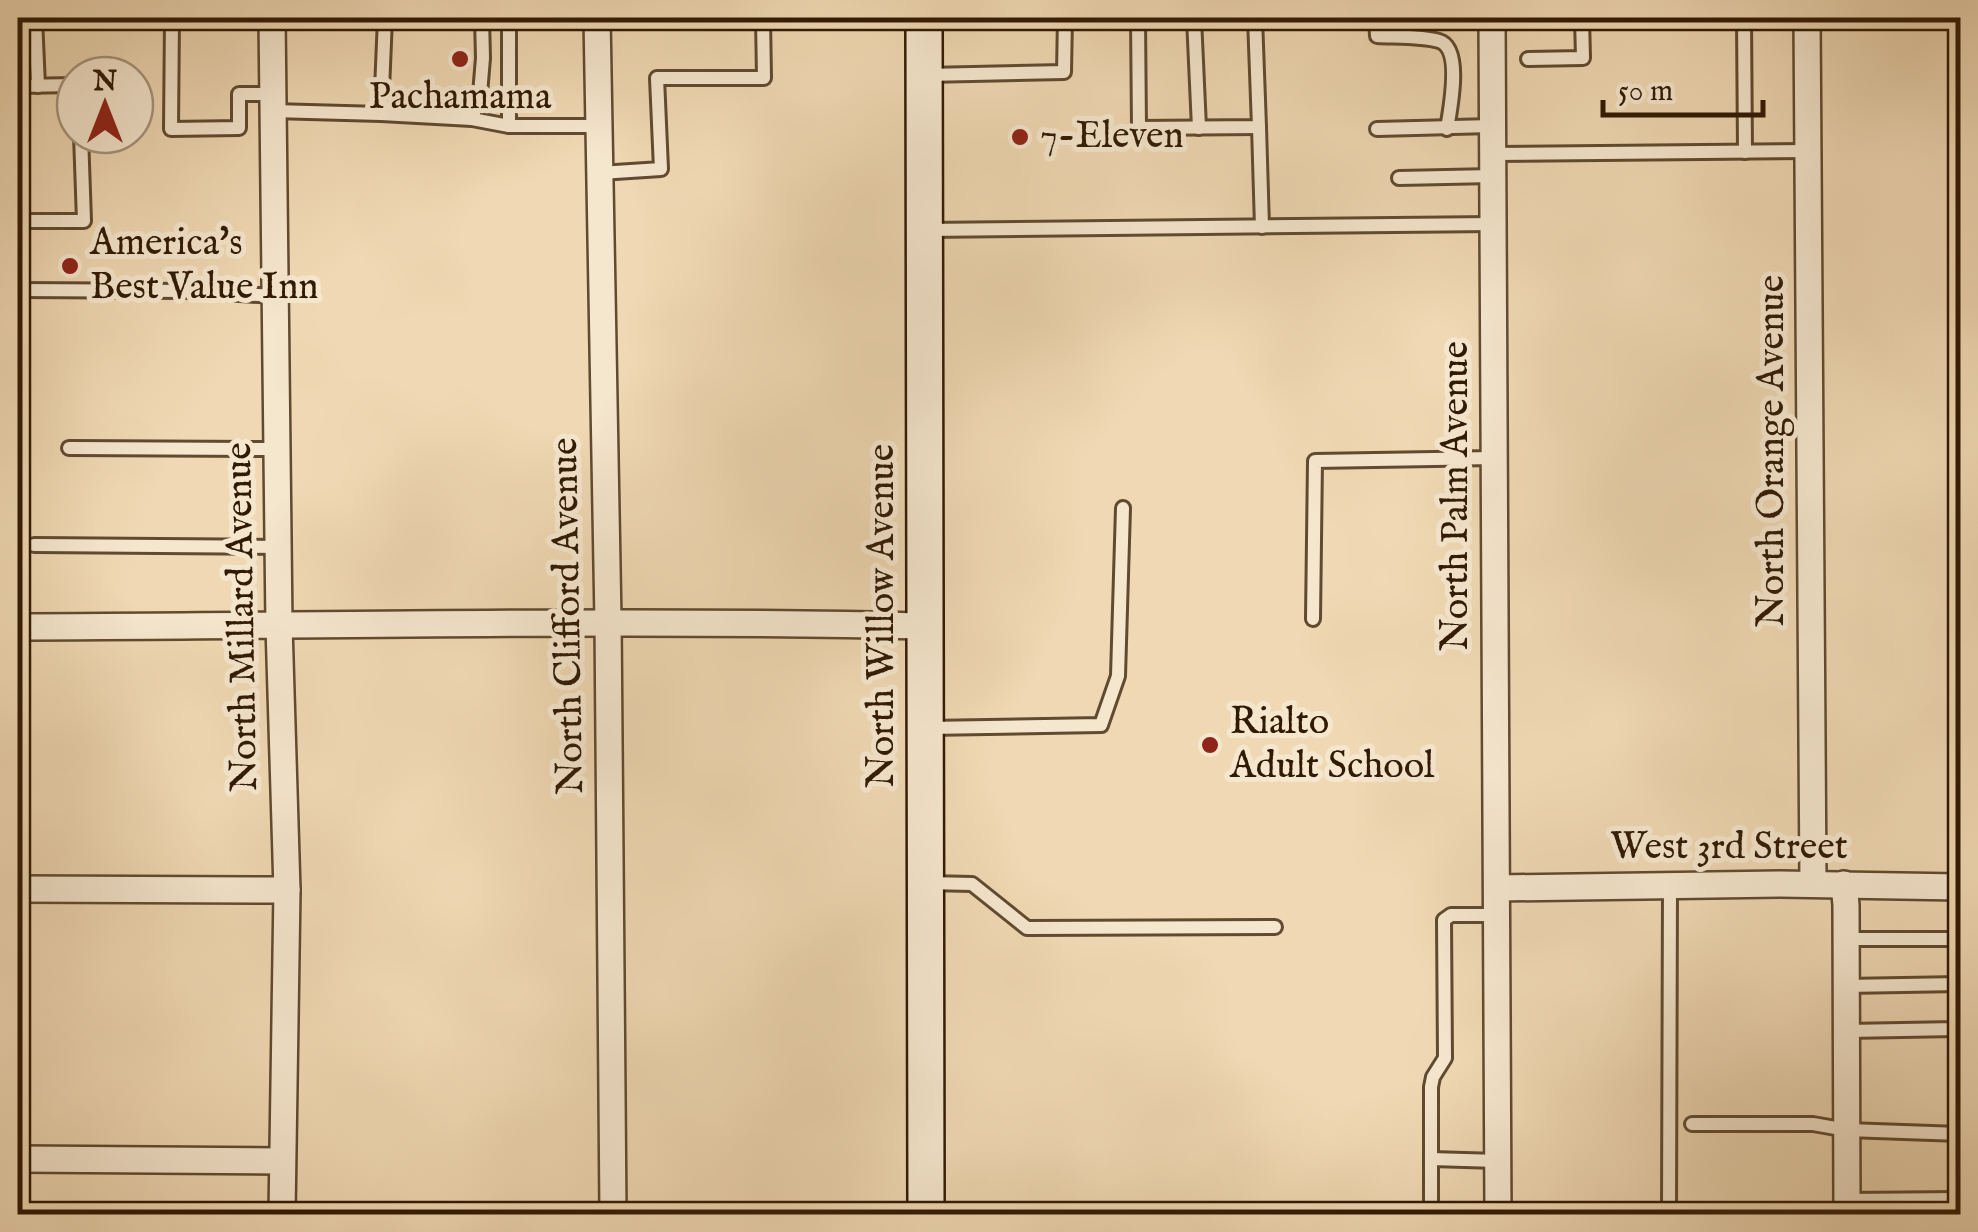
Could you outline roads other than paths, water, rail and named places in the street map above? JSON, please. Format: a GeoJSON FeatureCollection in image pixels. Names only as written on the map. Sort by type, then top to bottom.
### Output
{"type":"FeatureCollection","features":[{"type":"Feature","properties":{"kind":"street","name":"North Millard Avenue"},"geometry":{"type":"LineString","coordinates":[[272,18],[278,547],[287,890],[282,1214]]}},
{"type":"Feature","properties":{"kind":"street","name":"North Clifford Avenue"},"geometry":{"type":"LineString","coordinates":[[597,18],[613,1214]]}},
{"type":"Feature","properties":{"kind":"street","name":"North Willow Avenue"},"geometry":{"type":"LineString","coordinates":[[924,18],[926,1214]]}},
{"type":"Feature","properties":{"kind":"street","name":"North Palm Avenue"},"geometry":{"type":"LineString","coordinates":[[1492,18],[1498,1214]]}},
{"type":"Feature","properties":{"kind":"street","name":"North Orange Avenue"},"geometry":{"type":"LineString","coordinates":[[1806,18],[1812,884]]}},
{"type":"Feature","properties":{"kind":"street"},"geometry":{"type":"LineString","coordinates":[[18,627],[608,622],[925,626]]}},
{"type":"Feature","properties":{"kind":"street","name":"West 3rd Street"},"geometry":{"type":"LineString","coordinates":[[1498,888],[1812,884],[1960,887]]}},
{"type":"Feature","properties":{"kind":"street"},"geometry":{"type":"LineString","coordinates":[[1844,884],[1847,1207]]}},
{"type":"Feature","properties":{"kind":"street"},"geometry":{"type":"LineString","coordinates":[[18,889],[287,890]]}},
{"type":"Feature","properties":{"kind":"street"},"geometry":{"type":"LineString","coordinates":[[18,1159],[282,1162]]}},
{"type":"Feature","properties":{"kind":"lane"},"geometry":{"type":"LineString","coordinates":[[35,18],[38,86]]}},
{"type":"Feature","properties":{"kind":"lane"},"geometry":{"type":"LineString","coordinates":[[172,18],[171,128],[239,128],[239,94],[273,102],[472,119],[509,126],[599,126]]}},
{"type":"Feature","properties":{"kind":"lane"},"geometry":{"type":"LineString","coordinates":[[381,114],[385,18]]}},
{"type":"Feature","properties":{"kind":"lane"},"geometry":{"type":"LineString","coordinates":[[472,119],[480,94],[482,18]]}},
{"type":"Feature","properties":{"kind":"lane"},"geometry":{"type":"LineString","coordinates":[[508,18],[509,126]]}},
{"type":"Feature","properties":{"kind":"lane"},"geometry":{"type":"LineString","coordinates":[[600,173],[661,169],[657,78],[764,78],[763,18]]}},
{"type":"Feature","properties":{"kind":"lane"},"geometry":{"type":"LineString","coordinates":[[924,75],[1064,72],[1064,18]]}},
{"type":"Feature","properties":{"kind":"lane"},"geometry":{"type":"LineString","coordinates":[[1194,18],[1200,128]]}},
{"type":"Feature","properties":{"kind":"lane"},"geometry":{"type":"LineString","coordinates":[[1255,18],[1262,227]]}},
{"type":"Feature","properties":{"kind":"lane"},"geometry":{"type":"LineString","coordinates":[[1376,18],[1377,36],[1438,40],[1448,45],[1453,68],[1447,128]]}},
{"type":"Feature","properties":{"kind":"lane"},"geometry":{"type":"LineString","coordinates":[[1528,59],[1583,58],[1582,18]]}},
{"type":"Feature","properties":{"kind":"lane"},"geometry":{"type":"LineString","coordinates":[[1744,18],[1745,152]]}},
{"type":"Feature","properties":{"kind":"lane"},"geometry":{"type":"LineString","coordinates":[[1138,22],[1139,128],[1260,127]]}},
{"type":"Feature","properties":{"kind":"lane"},"geometry":{"type":"LineString","coordinates":[[18,86],[55,86]]}},
{"type":"Feature","properties":{"kind":"lane"},"geometry":{"type":"LineString","coordinates":[[1377,129],[1492,126]]}},
{"type":"Feature","properties":{"kind":"lane"},"geometry":{"type":"LineString","coordinates":[[1399,178],[1493,165],[1809,151]]}},
{"type":"Feature","properties":{"kind":"lane"},"geometry":{"type":"LineString","coordinates":[[18,221],[84,222],[82,155]]}},
{"type":"Feature","properties":{"kind":"lane"},"geometry":{"type":"LineString","coordinates":[[924,230],[1493,224]]}},
{"type":"Feature","properties":{"kind":"lane"},"geometry":{"type":"LineString","coordinates":[[18,290],[275,296]]}},
{"type":"Feature","properties":{"kind":"lane"},"geometry":{"type":"LineString","coordinates":[[69,448],[277,450]]}},
{"type":"Feature","properties":{"kind":"lane"},"geometry":{"type":"LineString","coordinates":[[1314,619],[1315,461],[1495,458]]}},
{"type":"Feature","properties":{"kind":"lane"},"geometry":{"type":"LineString","coordinates":[[925,728],[1101,725],[1118,676],[1124,508]]}},
{"type":"Feature","properties":{"kind":"lane"},"geometry":{"type":"LineString","coordinates":[[34,545],[278,547]]}},
{"type":"Feature","properties":{"kind":"lane"},"geometry":{"type":"LineString","coordinates":[[926,883],[972,884],[1027,928],[1276,927]]}},
{"type":"Feature","properties":{"kind":"lane"},"geometry":{"type":"LineString","coordinates":[[1668,1214],[1670,886]]}},
{"type":"Feature","properties":{"kind":"lane"},"geometry":{"type":"LineString","coordinates":[[1431,1214],[1431,1086],[1445,1058],[1444,920],[1451,915],[1498,915]]}},
{"type":"Feature","properties":{"kind":"lane"},"geometry":{"type":"LineString","coordinates":[[1846,939],[1960,940]]}},
{"type":"Feature","properties":{"kind":"lane"},"geometry":{"type":"LineString","coordinates":[[1846,986],[1960,984]]}},
{"type":"Feature","properties":{"kind":"lane"},"geometry":{"type":"LineString","coordinates":[[1847,1030],[1957,1029],[1960,1021]]}},
{"type":"Feature","properties":{"kind":"lane"},"geometry":{"type":"LineString","coordinates":[[1692,1124],[1814,1124],[1847,1130],[1960,1134]]}},
{"type":"Feature","properties":{"kind":"lane"},"geometry":{"type":"LineString","coordinates":[[1431,1159],[1498,1161]]}},
{"type":"Feature","properties":{"kind":"lane"},"geometry":{"type":"LineString","coordinates":[[1847,1207],[1960,1199]]}},
{"type":"Feature","properties":{"kind":"place","name":"Pachamama"},"geometry":{"type":"Point","coordinates":[460,59]}},
{"type":"Feature","properties":{"kind":"place","name":"7-Eleven"},"geometry":{"type":"Point","coordinates":[1020,137]}},
{"type":"Feature","properties":{"kind":"place","name":"America's Best Value Inn"},"geometry":{"type":"Point","coordinates":[70,266]}},
{"type":"Feature","properties":{"kind":"place","name":"Rialto Adult School"},"geometry":{"type":"Point","coordinates":[1210,745]}}]}
